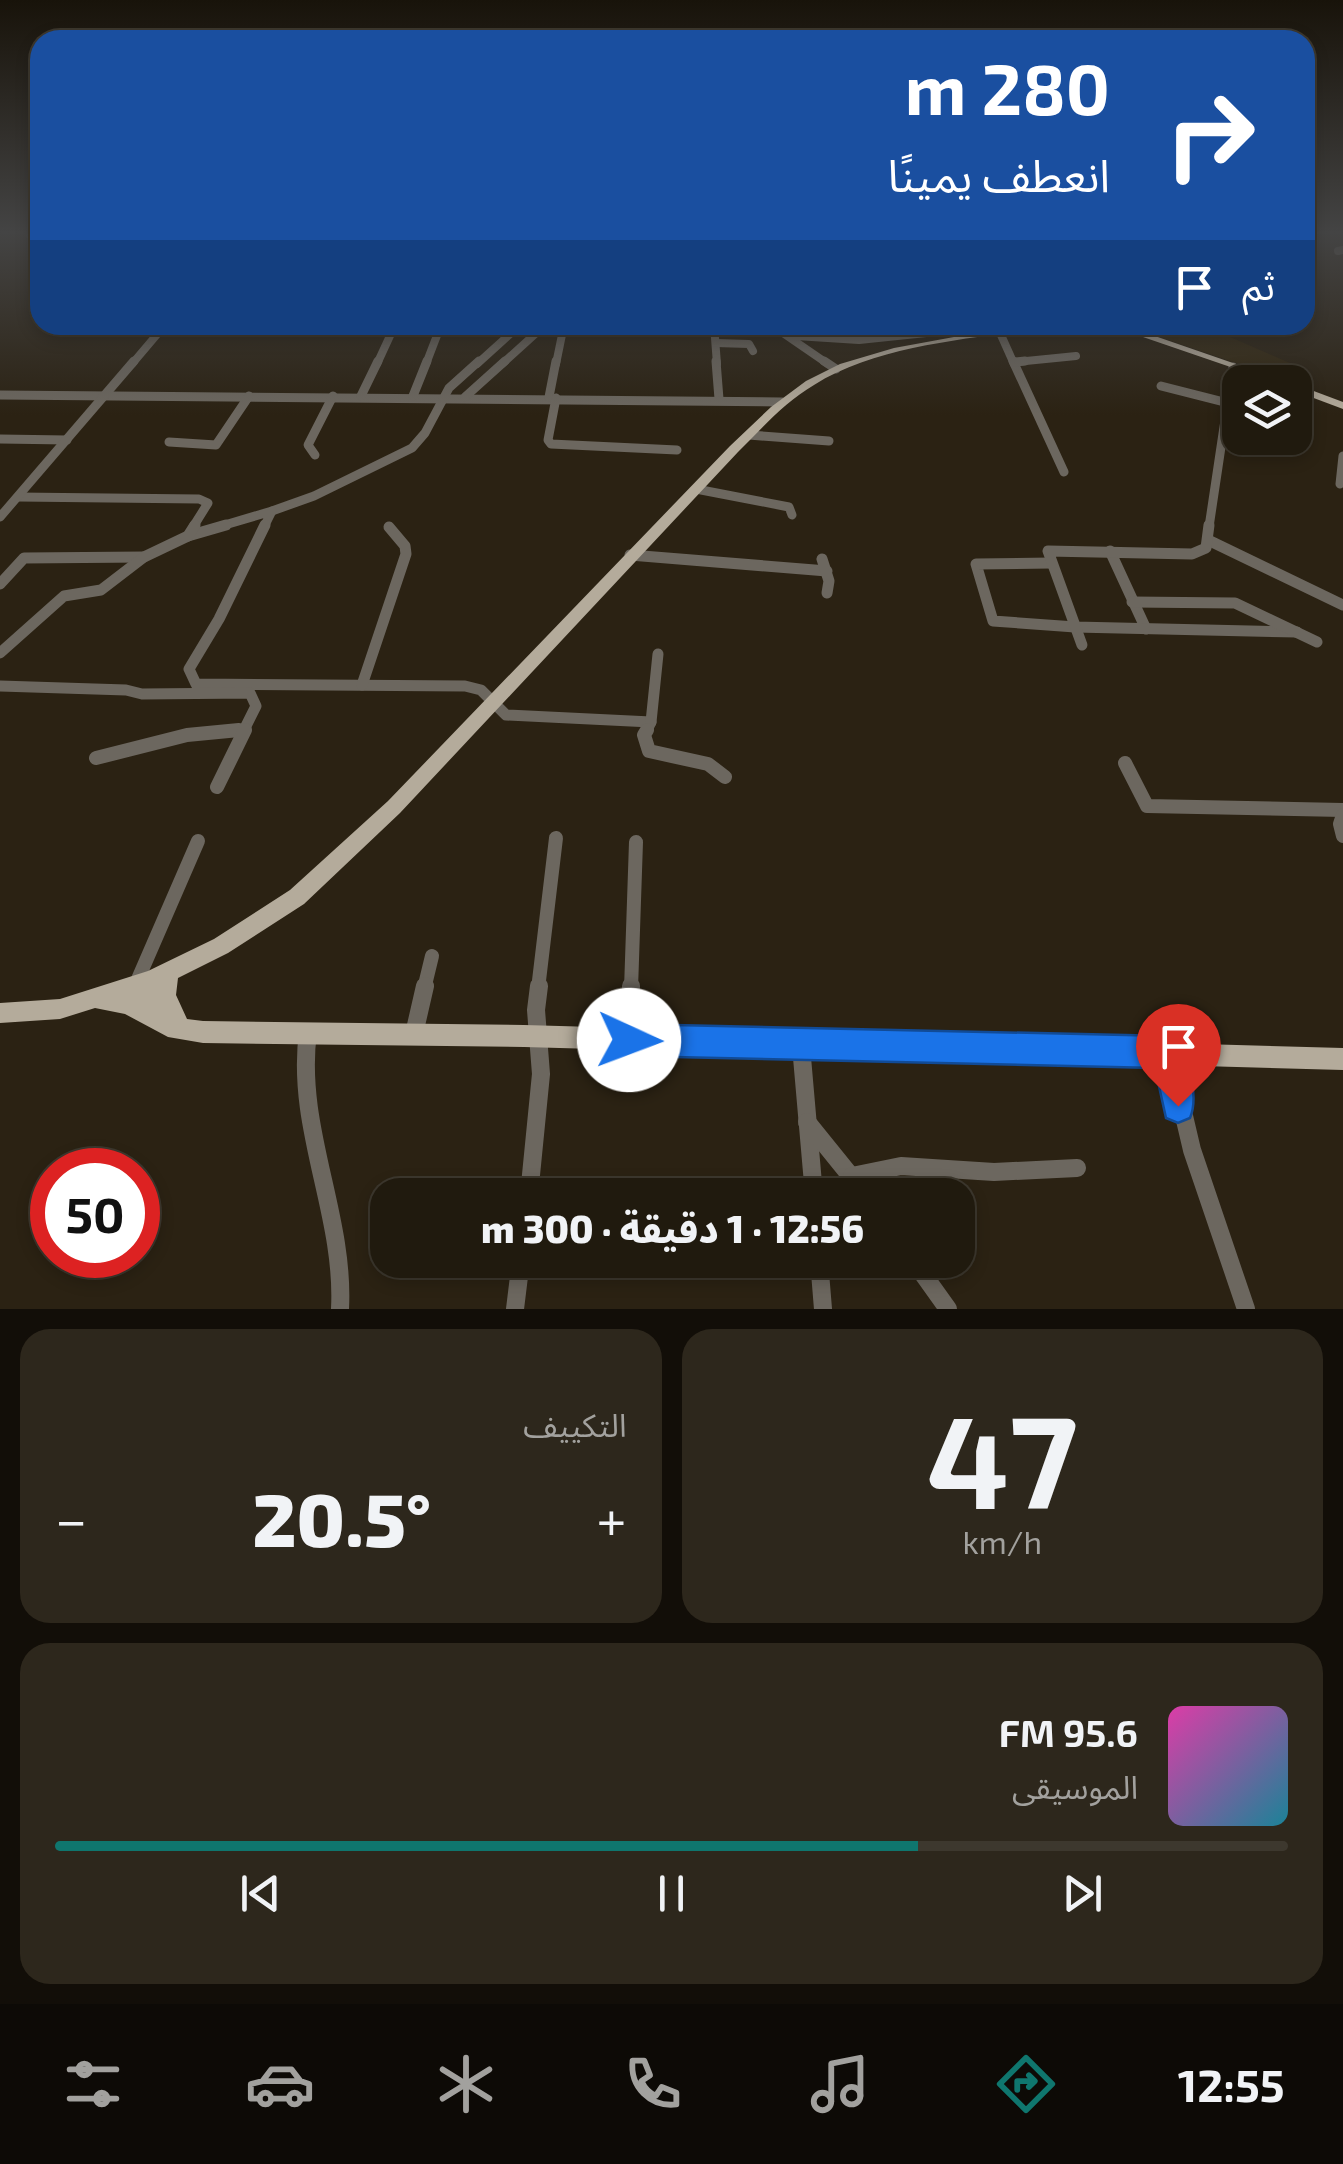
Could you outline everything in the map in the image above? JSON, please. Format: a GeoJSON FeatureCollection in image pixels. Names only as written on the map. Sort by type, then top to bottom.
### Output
{"type":"FeatureCollection","features":[{"type":"Feature","properties":{"kind":"main road"},"geometry":{"type":"LineString","coordinates":[[3,1018],[96,1000],[151,979],[232,940],[297,897],[360,841],[630,555],[782,402],[836,369],[966,335]]}},
{"type":"Feature","properties":{"kind":"main road"},"geometry":{"type":"LineString","coordinates":[[1129,335],[1227,365]]}},
{"type":"Feature","properties":{"kind":"main road"},"geometry":{"type":"LineString","coordinates":[[1142,335],[1234,365]]}},
{"type":"Feature","properties":{"kind":"main road"},"geometry":{"type":"LineString","coordinates":[[1312,394],[1343,406]]}},
{"type":"Feature","properties":{"kind":"main road"},"geometry":{"type":"LineString","coordinates":[[151,979],[152,1017]]}},
{"type":"Feature","properties":{"kind":"main road"},"geometry":{"type":"LineString","coordinates":[[151,979],[166,996],[181,1029]]}},
{"type":"Feature","properties":{"kind":"main road"},"geometry":{"type":"LineString","coordinates":[[96,1000],[128,1004],[168,1028],[226,1033],[538,1036],[1343,1059]]}},
{"type":"Feature","properties":{"kind":"street"},"geometry":{"type":"LineString","coordinates":[[0,516],[157,335]]}},
{"type":"Feature","properties":{"kind":"street"},"geometry":{"type":"LineString","coordinates":[[361,396],[390,335]]}},
{"type":"Feature","properties":{"kind":"street"},"geometry":{"type":"LineString","coordinates":[[413,396],[437,335]]}},
{"type":"Feature","properties":{"kind":"street"},"geometry":{"type":"LineString","coordinates":[[0,653],[64,596],[101,590],[144,556],[188,536],[314,496],[412,448],[426,433],[443,397],[456,381],[509,335]]}},
{"type":"Feature","properties":{"kind":"street"},"geometry":{"type":"LineString","coordinates":[[461,397],[534,335]]}},
{"type":"Feature","properties":{"kind":"street"},"geometry":{"type":"LineString","coordinates":[[562,335],[552,398],[548,440],[551,444],[676,450]]}},
{"type":"Feature","properties":{"kind":"street"},"geometry":{"type":"LineString","coordinates":[[715,335],[719,399]]}},
{"type":"Feature","properties":{"kind":"street"},"geometry":{"type":"LineString","coordinates":[[789,335],[836,369]]}},
{"type":"Feature","properties":{"kind":"street"},"geometry":{"type":"LineString","coordinates":[[796,336],[859,340],[893,335]]}},
{"type":"Feature","properties":{"kind":"street"},"geometry":{"type":"LineString","coordinates":[[994,335],[1016,362],[1064,472]]}},
{"type":"Feature","properties":{"kind":"street"},"geometry":{"type":"LineString","coordinates":[[716,343],[749,344],[753,350]]}},
{"type":"Feature","properties":{"kind":"street"},"geometry":{"type":"LineString","coordinates":[[1016,362],[1076,356]]}},
{"type":"Feature","properties":{"kind":"street"},"geometry":{"type":"LineString","coordinates":[[456,381],[461,397]]}},
{"type":"Feature","properties":{"kind":"street"},"geometry":{"type":"LineString","coordinates":[[1161,386],[1222,401]]}},
{"type":"Feature","properties":{"kind":"street"},"geometry":{"type":"LineString","coordinates":[[0,395],[782,402]]}},
{"type":"Feature","properties":{"kind":"street"},"geometry":{"type":"LineString","coordinates":[[169,442],[216,445],[249,396]]}},
{"type":"Feature","properties":{"kind":"street"},"geometry":{"type":"LineString","coordinates":[[315,455],[308,445],[333,396]]}},
{"type":"Feature","properties":{"kind":"street"},"geometry":{"type":"LineString","coordinates":[[749,435],[828,441]]}},
{"type":"Feature","properties":{"kind":"street"},"geometry":{"type":"LineString","coordinates":[[0,439],[67,440]]}},
{"type":"Feature","properties":{"kind":"street"},"geometry":{"type":"LineString","coordinates":[[1082,645],[1048,554],[1052,550],[1200,553],[1208,540],[1222,443]]}},
{"type":"Feature","properties":{"kind":"street"},"geometry":{"type":"LineString","coordinates":[[1340,484],[1343,456]]}},
{"type":"Feature","properties":{"kind":"street"},"geometry":{"type":"LineString","coordinates":[[696,489],[766,500],[789,507],[792,515]]}},
{"type":"Feature","properties":{"kind":"street"},"geometry":{"type":"LineString","coordinates":[[18,497],[206,500],[208,503],[188,536]]}},
{"type":"Feature","properties":{"kind":"street"},"geometry":{"type":"LineString","coordinates":[[272,510],[188,672],[198,684],[465,686],[482,690],[506,714],[651,722]]}},
{"type":"Feature","properties":{"kind":"street"},"geometry":{"type":"LineString","coordinates":[[362,685],[406,554],[406,546],[389,527]]}},
{"type":"Feature","properties":{"kind":"street"},"geometry":{"type":"LineString","coordinates":[[1208,540],[1343,605]]}},
{"type":"Feature","properties":{"kind":"street"},"geometry":{"type":"LineString","coordinates":[[1110,551],[1146,628]]}},
{"type":"Feature","properties":{"kind":"street"},"geometry":{"type":"LineString","coordinates":[[630,555],[827,571]]}},
{"type":"Feature","properties":{"kind":"street"},"geometry":{"type":"LineString","coordinates":[[0,584],[24,558],[144,556]]}},
{"type":"Feature","properties":{"kind":"street"},"geometry":{"type":"LineString","coordinates":[[822,559],[827,571],[827,593]]}},
{"type":"Feature","properties":{"kind":"street"},"geometry":{"type":"LineString","coordinates":[[1051,563],[978,562],[976,567],[995,623],[1297,632]]}},
{"type":"Feature","properties":{"kind":"street"},"geometry":{"type":"LineString","coordinates":[[1132,602],[1235,603],[1317,642]]}},
{"type":"Feature","properties":{"kind":"street"},"geometry":{"type":"LineString","coordinates":[[658,654],[651,722],[644,735],[649,751],[660,757],[706,761],[725,777]]}},
{"type":"Feature","properties":{"kind":"street"},"geometry":{"type":"LineString","coordinates":[[0,686],[154,694],[245,691],[256,706],[217,786]]}},
{"type":"Feature","properties":{"kind":"street"},"geometry":{"type":"LineString","coordinates":[[96,758],[188,735],[244,729]]}},
{"type":"Feature","properties":{"kind":"street"},"geometry":{"type":"LineString","coordinates":[[1125,764],[1141,799],[1151,807],[1343,812],[1343,836]]}},
{"type":"Feature","properties":{"kind":"street"},"geometry":{"type":"LineString","coordinates":[[531,1178],[541,1074],[536,1010],[556,838]]}},
{"type":"Feature","properties":{"kind":"street"},"geometry":{"type":"LineString","coordinates":[[151,979],[198,841]]}},
{"type":"Feature","properties":{"kind":"street"},"geometry":{"type":"LineString","coordinates":[[629,1040],[636,842]]}},
{"type":"Feature","properties":{"kind":"street"},"geometry":{"type":"LineString","coordinates":[[414,1034],[432,956]]}},
{"type":"Feature","properties":{"kind":"street"},"geometry":{"type":"LineString","coordinates":[[308,1032],[302,1070],[304,1102],[340,1240],[344,1282],[340,1309]]}},
{"type":"Feature","properties":{"kind":"street"},"geometry":{"type":"LineString","coordinates":[[801,1046],[812,1178]]}},
{"type":"Feature","properties":{"kind":"street"},"geometry":{"type":"LineString","coordinates":[[1169,1052],[1182,1121],[1246,1309]]}},
{"type":"Feature","properties":{"kind":"street"},"geometry":{"type":"LineString","coordinates":[[807,1122],[852,1176],[901,1166],[994,1172],[1077,1168]]}},
{"type":"Feature","properties":{"kind":"street"},"geometry":{"type":"LineString","coordinates":[[515,1309],[519,1278]]}},
{"type":"Feature","properties":{"kind":"street"},"geometry":{"type":"LineString","coordinates":[[820,1278],[823,1309]]}},
{"type":"Feature","properties":{"kind":"street"},"geometry":{"type":"LineString","coordinates":[[926,1278],[948,1309]]}},
{"type":"Feature","properties":{"kind":"shaded area"},"geometry":{"type":"Polygon","coordinates":[[[1154,335],[1226,335],[1294,365],[1242,365],[1154,335]]]}},
{"type":"Feature","properties":{"kind":"route"},"geometry":{"type":"LineString","coordinates":[[629,1040],[1169,1052],[1178,1106]]}}]}
